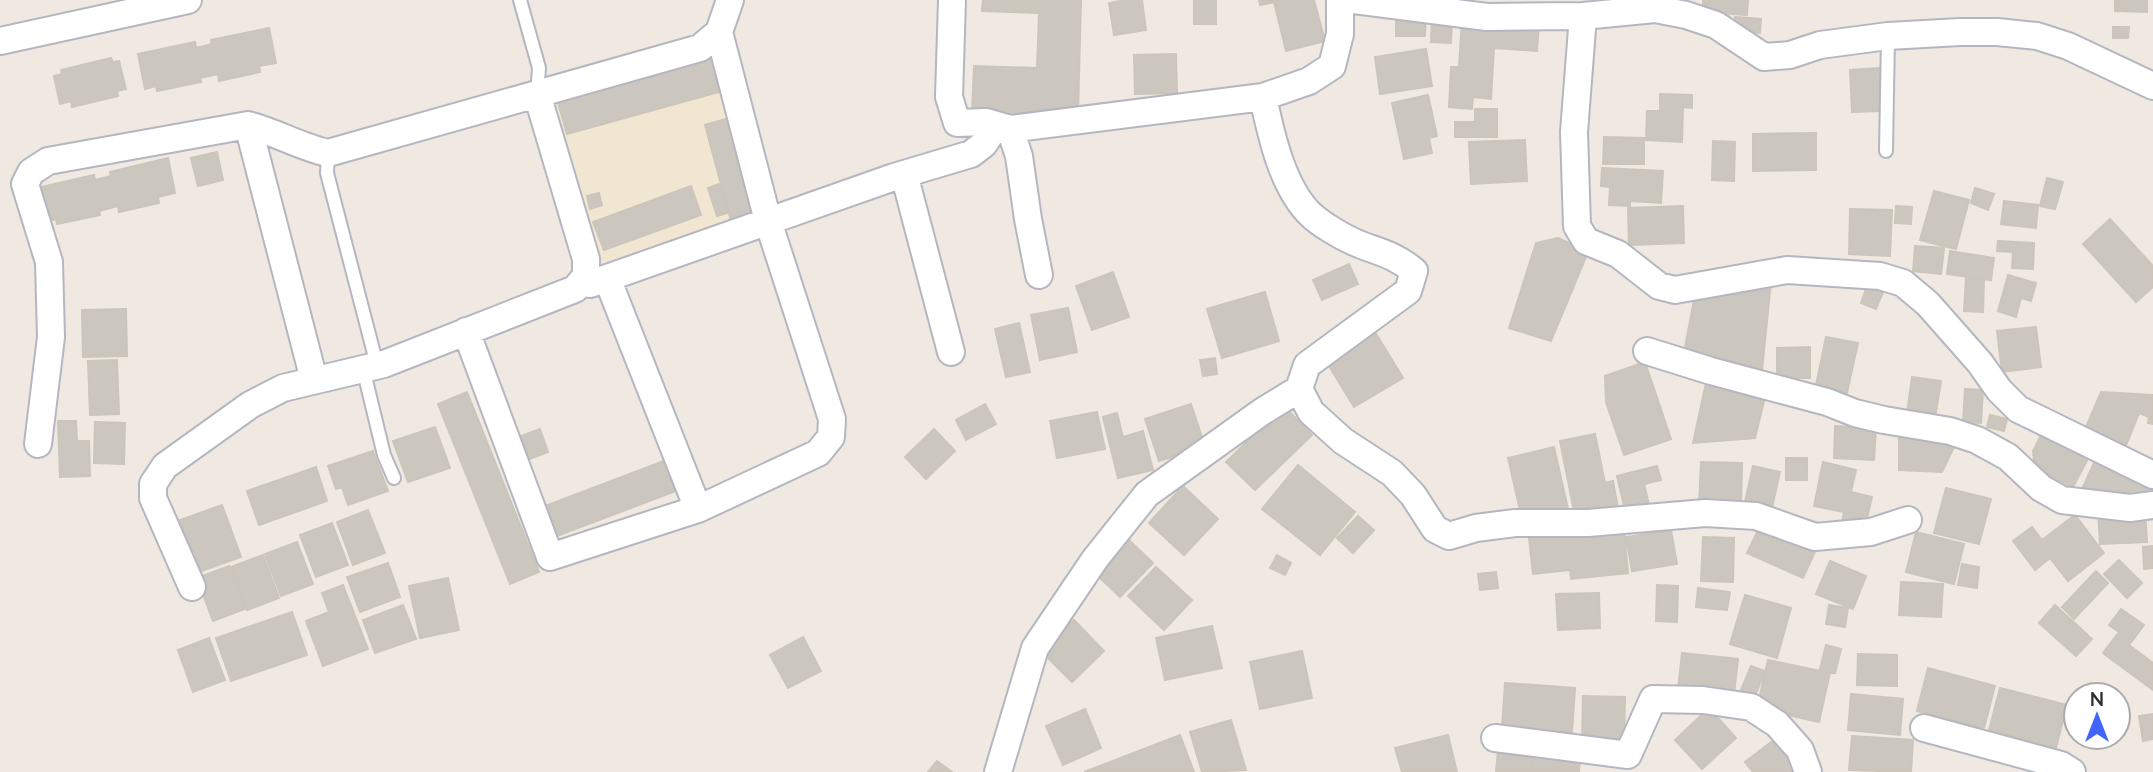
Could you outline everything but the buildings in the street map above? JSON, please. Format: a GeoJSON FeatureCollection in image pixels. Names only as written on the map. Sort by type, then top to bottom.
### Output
{"type":"FeatureCollection","features":[{"type":"Feature","properties":{"kind":"street"},"geometry":{"type":"LineString","coordinates":[[0,41],[161,3],[188,0]]}},
{"type":"Feature","properties":{"kind":"street"},"geometry":{"type":"LineString","coordinates":[[38,444],[51,337],[49,262],[25,184],[31,172],[48,161],[248,125],[274,132],[309,149],[328,153],[700,48],[719,32],[730,0]]}},
{"type":"Feature","properties":{"kind":"street"},"geometry":{"type":"LineString","coordinates":[[952,0],[949,97],[957,122],[986,122],[1003,127],[1263,97],[1309,81],[1332,66],[1340,34],[1340,0]]}},
{"type":"Feature","properties":{"kind":"street"},"geometry":{"type":"LineString","coordinates":[[1354,0],[1487,17],[1583,16],[1656,9],[1716,25],[1763,57],[1790,55],[1820,45],[1888,36],[1960,32],[2037,36],[2068,46],[2153,86]]}},
{"type":"Feature","properties":{"kind":"street"},"geometry":{"type":"LineString","coordinates":[[1583,16],[1574,132],[1577,226],[1586,241],[1618,254],[1659,286],[1675,290],[1787,270],[1880,276],[1903,283],[1928,304],[2018,409],[2153,475]]}},
{"type":"Feature","properties":{"kind":"street"},"geometry":{"type":"LineString","coordinates":[[466,331],[550,557],[698,509],[818,453],[831,437],[832,419],[768,220],[719,32]]}},
{"type":"Feature","properties":{"kind":"street"},"geometry":{"type":"LineString","coordinates":[[537,94],[586,259],[586,276],[575,289]]}},
{"type":"Feature","properties":{"kind":"street"},"geometry":{"type":"LineString","coordinates":[[998,772],[1035,648],[1095,559],[1147,494],[1263,411],[1299,389],[1307,365],[1408,291],[1414,271],[1399,258],[1351,240],[1311,215],[1289,184],[1272,137],[1263,97]]}},
{"type":"Feature","properties":{"kind":"street"},"geometry":{"type":"LineString","coordinates":[[248,125],[314,380]]}},
{"type":"Feature","properties":{"kind":"street"},"geometry":{"type":"LineString","coordinates":[[192,587],[153,498],[153,484],[165,467],[250,405],[283,388],[370,367],[575,289],[768,220],[971,154],[1003,127]]}},
{"type":"Feature","properties":{"kind":"street"},"geometry":{"type":"LineString","coordinates":[[1003,127],[1019,156],[1039,275]]}},
{"type":"Feature","properties":{"kind":"street"},"geometry":{"type":"LineString","coordinates":[[904,174],[951,352]]}},
{"type":"Feature","properties":{"kind":"street"},"geometry":{"type":"LineString","coordinates":[[607,278],[698,509]]}},
{"type":"Feature","properties":{"kind":"street"},"geometry":{"type":"LineString","coordinates":[[1647,351],[1865,415],[1950,431],[1977,440],[2008,457],[2041,488],[2062,500],[2130,508],[2153,505]]}},
{"type":"Feature","properties":{"kind":"street"},"geometry":{"type":"LineString","coordinates":[[1299,389],[1311,412],[1343,441],[1392,473],[1413,495],[1435,529],[1449,536],[1476,528],[1516,523],[1588,523],[1706,513],[1756,516],[1815,537],[1871,532],[1908,520]]}},
{"type":"Feature","properties":{"kind":"street"},"geometry":{"type":"LineString","coordinates":[[1494,738],[1628,755],[1653,699],[1703,700],[1751,707],[1777,724],[1800,750],[1808,772]]}},
{"type":"Feature","properties":{"kind":"street"},"geometry":{"type":"LineString","coordinates":[[1924,727],[2061,765],[2072,772]]}},
{"type":"Feature","properties":{"kind":"lane"},"geometry":{"type":"LineString","coordinates":[[520,0],[539,68],[537,94]]}},
{"type":"Feature","properties":{"kind":"lane"},"geometry":{"type":"LineString","coordinates":[[1886,151],[1888,36]]}},
{"type":"Feature","properties":{"kind":"lane"},"geometry":{"type":"LineString","coordinates":[[328,153],[327,173],[370,367],[384,455],[394,478]]}},
{"type":"Feature","properties":{"kind":"shaded area"},"geometry":{"type":"Polygon","coordinates":[[[714,53],[762,219],[599,273],[549,99],[714,53]]]}}]}
